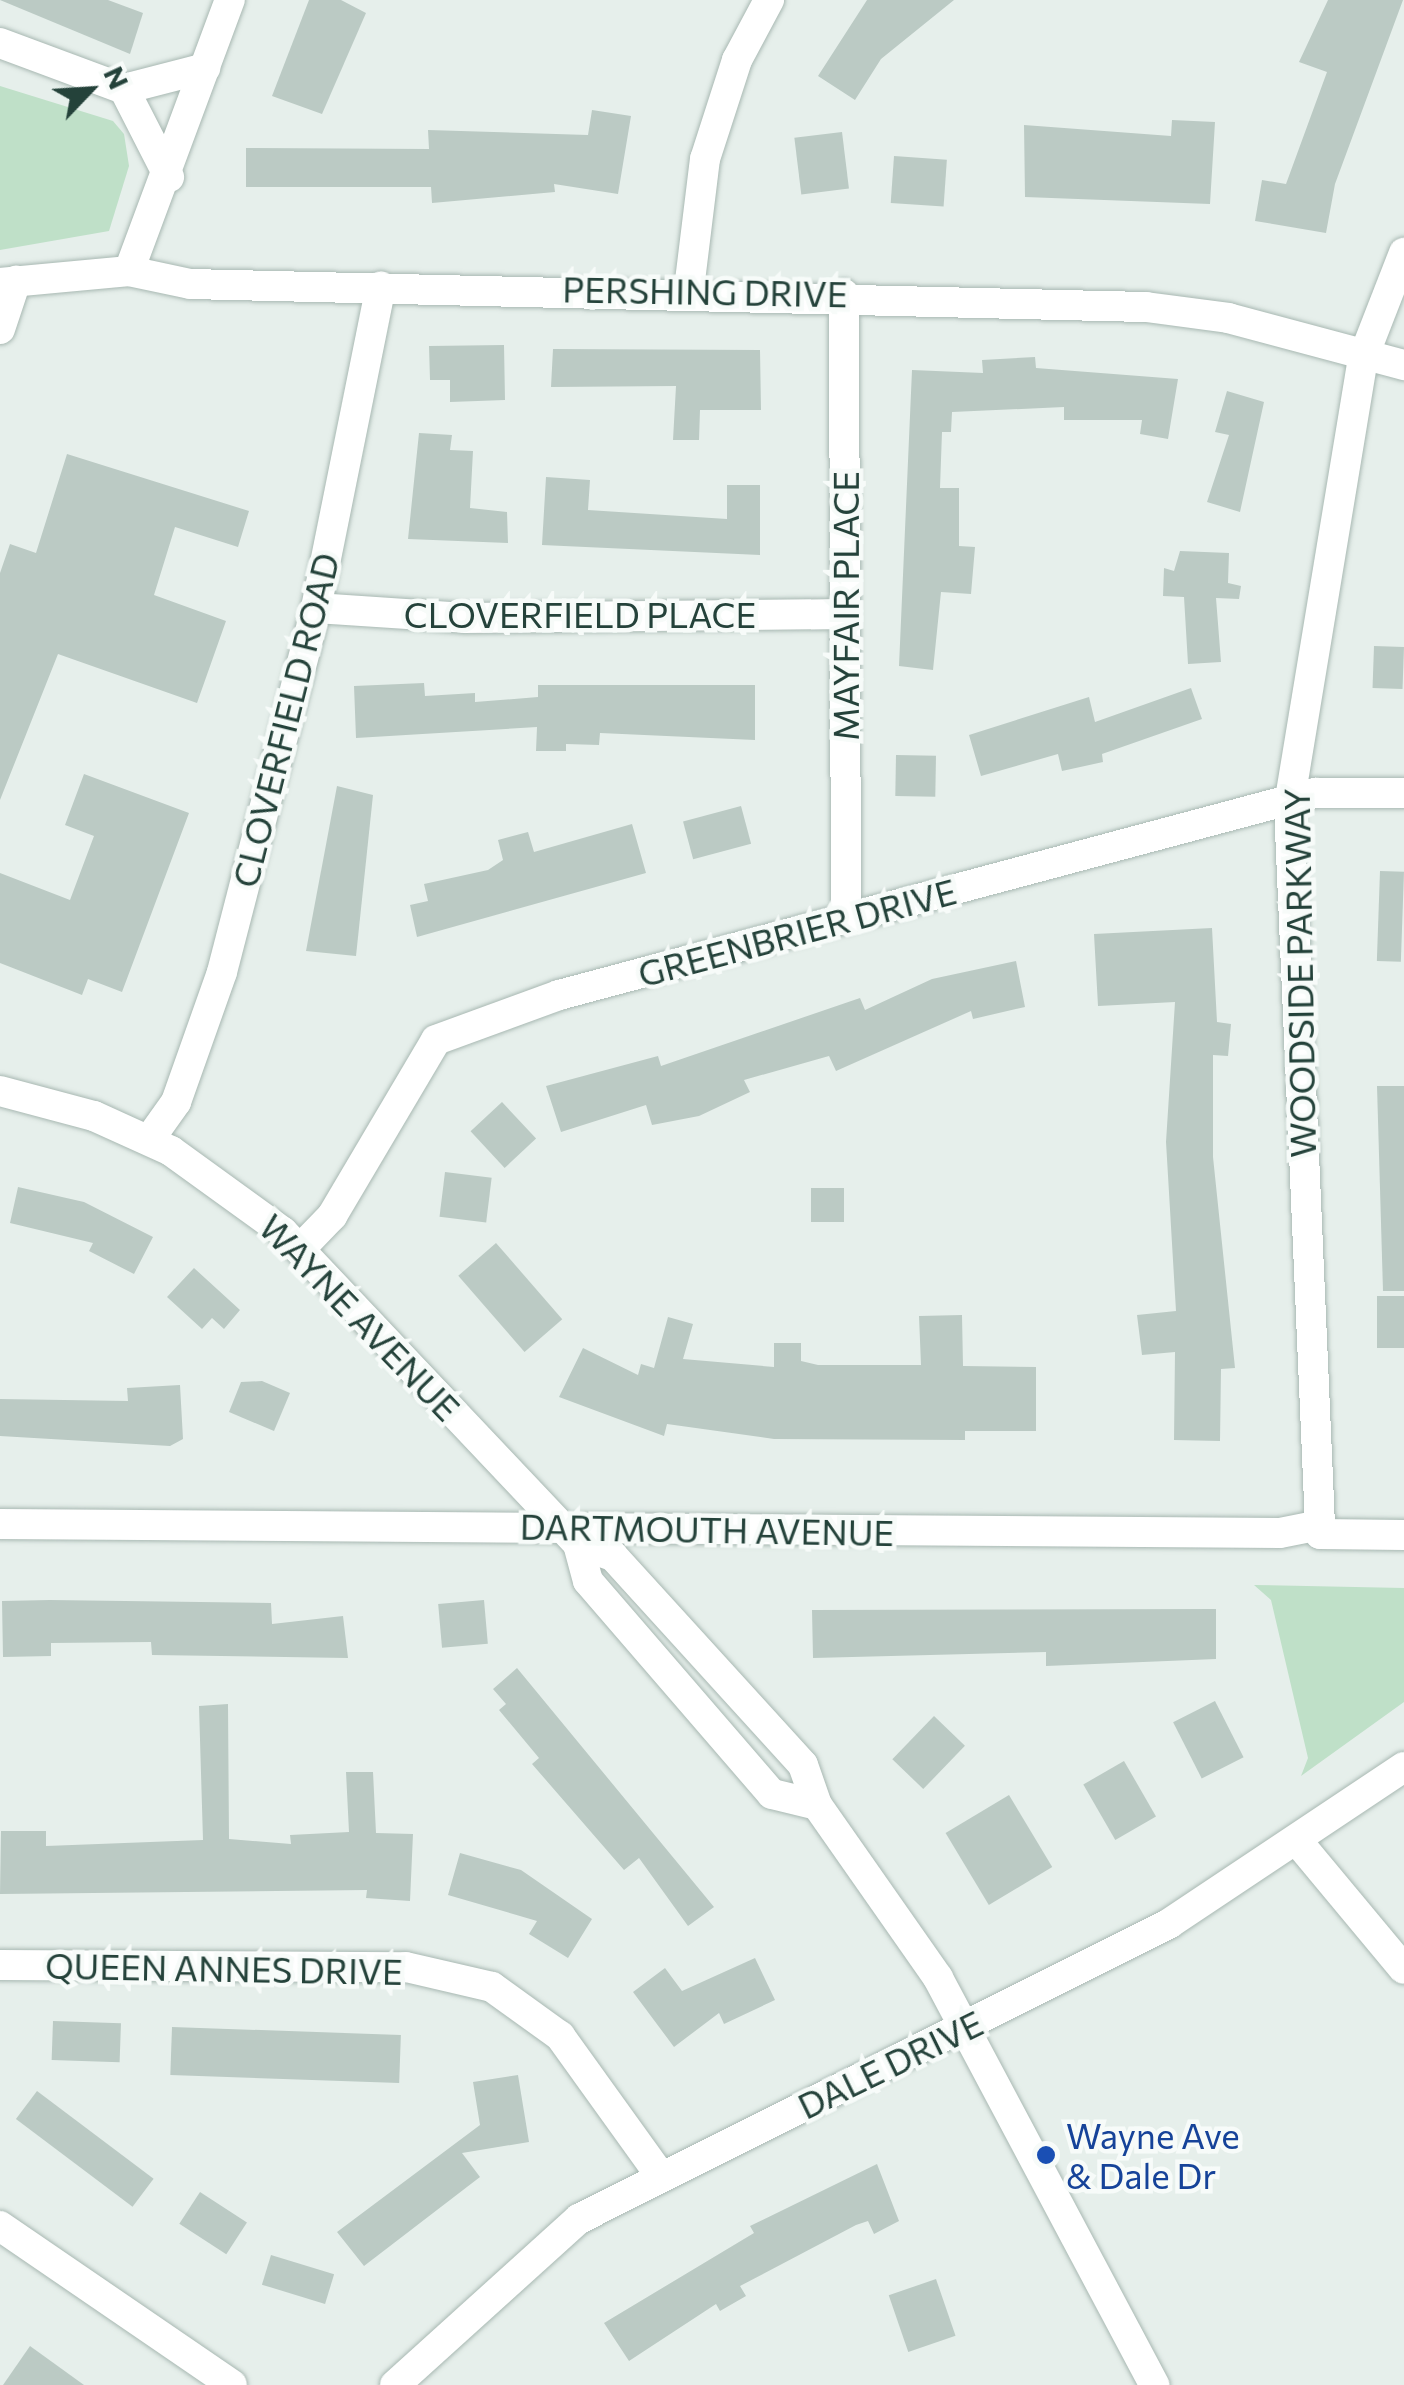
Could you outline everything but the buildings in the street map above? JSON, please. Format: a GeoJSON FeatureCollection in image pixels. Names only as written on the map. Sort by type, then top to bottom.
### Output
{"type":"FeatureCollection","features":[{"type":"Feature","properties":{"kind":"street"},"geometry":{"type":"LineString","coordinates":[[129,272],[169,177],[230,0]]}},
{"type":"Feature","properties":{"kind":"street"},"geometry":{"type":"LineString","coordinates":[[689,289],[704,159],[737,60],[769,0]]}},
{"type":"Feature","properties":{"kind":"street"},"geometry":{"type":"LineString","coordinates":[[0,43],[124,89],[205,68]]}},
{"type":"Feature","properties":{"kind":"street"},"geometry":{"type":"LineString","coordinates":[[124,89],[169,177]]}},
{"type":"Feature","properties":{"kind":"street","name":"WOODSIDE PARKWAY"},"geometry":{"type":"LineString","coordinates":[[1320,1525],[1289,805],[1363,358],[1404,253]]}},
{"type":"Feature","properties":{"kind":"street","name":"PERSHING DRIVE"},"geometry":{"type":"LineString","coordinates":[[8,282],[129,272],[190,284],[689,289],[1146,307],[1228,318],[1363,358],[1404,365]]}},
{"type":"Feature","properties":{"kind":"street"},"geometry":{"type":"LineString","coordinates":[[0,329],[8,282]]}},
{"type":"Feature","properties":{"kind":"street","name":"CLOVERFIELD ROAD"},"geometry":{"type":"LineString","coordinates":[[148,1140],[176,1102],[222,972],[316,608],[381,286]]}},
{"type":"Feature","properties":{"kind":"street","name":"MAYFAIR PLACE"},"geometry":{"type":"LineString","coordinates":[[844,294],[846,919]]}},
{"type":"Feature","properties":{"kind":"street","name":"CLOVERFIELD PLACE"},"geometry":{"type":"LineString","coordinates":[[316,608],[465,618],[845,614]]}},
{"type":"Feature","properties":{"kind":"street","name":"GREENBRIER DRIVE"},"geometry":{"type":"LineString","coordinates":[[301,1248],[332,1216],[436,1040],[560,994],[1289,805],[1315,793],[1404,793]]}},
{"type":"Feature","properties":{"kind":"street","name":"WAYNE AVENUE"},"geometry":{"type":"LineString","coordinates":[[0,1092],[148,1140],[301,1248],[570,1535],[613,1556],[803,1765],[817,1806],[965,2027],[1154,2385]]}},
{"type":"Feature","properties":{"kind":"street","name":"DARTMOUTH AVENUE"},"geometry":{"type":"LineString","coordinates":[[0,1524],[570,1535],[1280,1534],[1320,1525],[1320,1534],[1404,1535]]}},
{"type":"Feature","properties":{"kind":"street","name":"WAYNE AVENUE"},"geometry":{"type":"LineString","coordinates":[[570,1535],[588,1581],[772,1794],[817,1806]]}},
{"type":"Feature","properties":{"kind":"street","name":"DALE DRIVE"},"geometry":{"type":"LineString","coordinates":[[396,2385],[580,2220],[660,2175],[1170,1923],[1298,1842],[1404,1767]]}},
{"type":"Feature","properties":{"kind":"street"},"geometry":{"type":"LineString","coordinates":[[1298,1842],[1404,1969]]}},
{"type":"Feature","properties":{"kind":"street","name":"QUEEN ANNES DRIVE"},"geometry":{"type":"LineString","coordinates":[[0,1965],[406,1967],[492,1987],[560,2036],[660,2175]]}},
{"type":"Feature","properties":{"kind":"street"},"geometry":{"type":"LineString","coordinates":[[0,2226],[232,2385]]}},
{"type":"Feature","properties":{"kind":"green space"},"geometry":{"type":"Polygon","coordinates":[[[0,86],[113,121],[124,134],[129,166],[109,231],[0,250],[0,86]]]}},
{"type":"Feature","properties":{"kind":"green space"},"geometry":{"type":"Polygon","coordinates":[[[1254,1585],[1404,1588],[1404,1702],[1301,1776],[1308,1758],[1271,1600],[1254,1585]]]}},
{"type":"Feature","properties":{"kind":"place","name":"Wayne Ave & Dale Dr"},"geometry":{"type":"Point","coordinates":[1046,2155]}}]}
